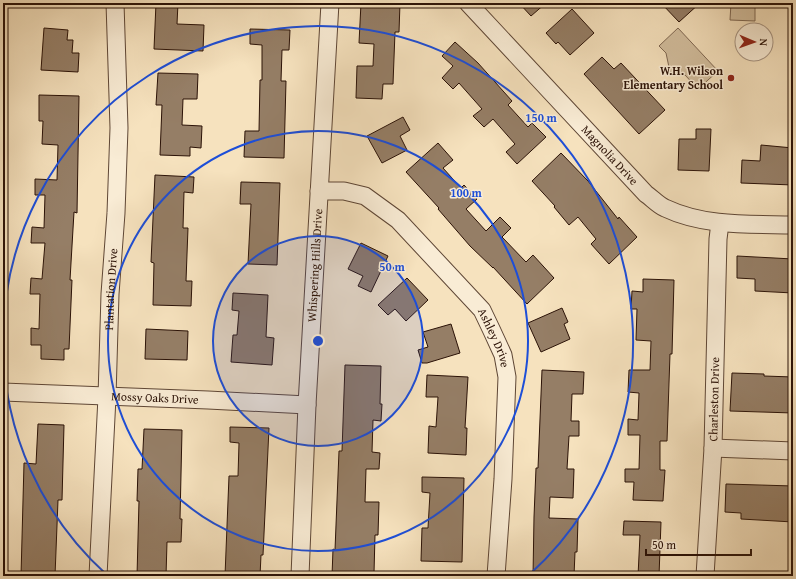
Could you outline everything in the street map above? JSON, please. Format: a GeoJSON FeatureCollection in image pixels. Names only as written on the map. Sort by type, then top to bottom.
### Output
{"type":"FeatureCollection","features":[{"type":"Feature","properties":{"kind":"street","name":"Plantation Drive"},"geometry":{"type":"LineString","coordinates":[[98,576],[107,397],[110,294],[116,213],[119,128],[115,3]]}},
{"type":"Feature","properties":{"kind":"street","name":"Whispering Hills Drive"},"geometry":{"type":"LineString","coordinates":[[300,576],[307,406],[330,3]]}},
{"type":"Feature","properties":{"kind":"street","name":"Magnolia Drive"},"geometry":{"type":"LineString","coordinates":[[468,3],[646,194],[664,208],[684,216],[720,223],[793,225]]}},
{"type":"Feature","properties":{"kind":"street","name":"Ashley Drive"},"geometry":{"type":"LineString","coordinates":[[319,191],[344,191],[365,196],[398,220],[482,310],[492,331],[503,355],[507,377],[503,479],[496,576]]}},
{"type":"Feature","properties":{"kind":"street","name":"Charleston Drive"},"geometry":{"type":"LineString","coordinates":[[705,576],[712,448],[718,239],[720,223]]}},
{"type":"Feature","properties":{"kind":"street","name":"Mossy Oaks Drive"},"geometry":{"type":"LineString","coordinates":[[3,392],[208,400],[307,406]]}},
{"type":"Feature","properties":{"kind":"street"},"geometry":{"type":"LineString","coordinates":[[712,448],[793,451]]}},
{"type":"Feature","properties":{"kind":"shaded area"},"geometry":{"type":"Polygon","coordinates":[[[731,3],[755,3],[755,21],[730,20],[731,3]]]}},
{"type":"Feature","properties":{"kind":"shaded area"},"geometry":{"type":"Polygon","coordinates":[[[678,28],[718,71],[698,89],[685,75],[670,72],[666,53],[659,46],[678,28]]]}},
{"type":"Feature","properties":{"kind":"building"},"geometry":{"type":"Polygon","coordinates":[[[156,3],[178,3],[177,24],[204,25],[203,51],[154,49],[156,3]]]}},
{"type":"Feature","properties":{"kind":"building"},"geometry":{"type":"Polygon","coordinates":[[[361,3],[400,3],[399,32],[395,32],[393,84],[383,84],[382,99],[356,98],[357,66],[373,66],[374,44],[359,43],[361,3]]]}},
{"type":"Feature","properties":{"kind":"building"},"geometry":{"type":"Polygon","coordinates":[[[519,3],[546,3],[531,16],[519,3]]]}},
{"type":"Feature","properties":{"kind":"building"},"geometry":{"type":"Polygon","coordinates":[[[661,3],[700,3],[679,22],[661,3]]]}},
{"type":"Feature","properties":{"kind":"building"},"geometry":{"type":"Polygon","coordinates":[[[572,9],[594,33],[570,55],[558,42],[556,44],[546,33],[572,9]]]}},
{"type":"Feature","properties":{"kind":"building"},"geometry":{"type":"Polygon","coordinates":[[[44,28],[68,30],[67,40],[73,40],[72,53],[79,53],[78,72],[41,70],[44,28]]]}},
{"type":"Feature","properties":{"kind":"building"},"geometry":{"type":"Polygon","coordinates":[[[250,29],[290,30],[289,50],[282,50],[281,81],[286,81],[284,158],[244,157],[245,131],[259,131],[260,80],[262,80],[262,45],[250,44],[250,29]]]}},
{"type":"Feature","properties":{"kind":"building"},"geometry":{"type":"Polygon","coordinates":[[[455,42],[478,63],[512,101],[508,105],[528,127],[532,123],[546,137],[517,164],[506,152],[515,144],[493,119],[484,127],[473,116],[482,109],[459,83],[453,89],[442,78],[453,66],[442,56],[455,42]]]}},
{"type":"Feature","properties":{"kind":"building"},"geometry":{"type":"Polygon","coordinates":[[[602,57],[614,69],[621,63],[665,110],[639,134],[584,74],[602,57]]]}},
{"type":"Feature","properties":{"kind":"building"},"geometry":{"type":"Polygon","coordinates":[[[158,73],[198,74],[197,99],[183,99],[182,125],[202,126],[201,148],[190,147],[190,156],[160,155],[162,105],[156,105],[158,73]]]}},
{"type":"Feature","properties":{"kind":"building"},"geometry":{"type":"Polygon","coordinates":[[[39,95],[79,96],[77,213],[74,212],[70,280],[72,280],[69,349],[64,349],[64,360],[41,359],[41,345],[31,345],[31,328],[39,329],[40,294],[30,294],[31,278],[42,279],[45,243],[31,243],[32,227],[44,228],[45,195],[35,195],[35,179],[57,180],[58,145],[42,144],[43,121],[39,121],[39,95]]]}},
{"type":"Feature","properties":{"kind":"building"},"geometry":{"type":"Polygon","coordinates":[[[403,117],[410,130],[400,136],[407,150],[382,163],[367,136],[403,117]]]}},
{"type":"Feature","properties":{"kind":"building"},"geometry":{"type":"Polygon","coordinates":[[[696,129],[711,129],[709,171],[678,170],[679,139],[696,139],[696,129]]]}},
{"type":"Feature","properties":{"kind":"building"},"geometry":{"type":"Polygon","coordinates":[[[438,143],[453,160],[443,168],[461,188],[464,185],[477,199],[466,209],[486,231],[500,217],[511,228],[502,237],[526,262],[533,255],[554,278],[527,304],[493,267],[470,246],[438,209],[439,208],[406,172],[438,143]]]}},
{"type":"Feature","properties":{"kind":"building"},"geometry":{"type":"Polygon","coordinates":[[[761,145],[793,148],[793,185],[741,183],[742,160],[760,161],[761,145]]]}},
{"type":"Feature","properties":{"kind":"building"},"geometry":{"type":"Polygon","coordinates":[[[561,153],[588,181],[618,219],[619,217],[637,237],[609,264],[591,244],[596,239],[578,217],[569,225],[554,207],[555,206],[532,181],[561,153]]]}},
{"type":"Feature","properties":{"kind":"building"},"geometry":{"type":"Polygon","coordinates":[[[155,175],[194,177],[193,193],[184,192],[183,228],[188,228],[186,281],[192,281],[191,306],[153,305],[154,263],[151,262],[155,175]]]}},
{"type":"Feature","properties":{"kind":"building"},"geometry":{"type":"Polygon","coordinates":[[[241,182],[280,183],[277,265],[248,264],[251,204],[240,204],[241,182]]]}},
{"type":"Feature","properties":{"kind":"building"},"geometry":{"type":"Polygon","coordinates":[[[361,243],[388,256],[371,292],[358,286],[363,276],[348,269],[361,243]]]}},
{"type":"Feature","properties":{"kind":"building"},"geometry":{"type":"Polygon","coordinates":[[[737,256],[793,259],[793,293],[755,291],[755,279],[737,278],[737,256]]]}},
{"type":"Feature","properties":{"kind":"building"},"geometry":{"type":"Polygon","coordinates":[[[407,278],[428,300],[406,321],[395,309],[388,315],[378,305],[407,278]]]}},
{"type":"Feature","properties":{"kind":"building"},"geometry":{"type":"Polygon","coordinates":[[[643,279],[674,280],[672,354],[670,354],[667,441],[660,441],[660,470],[665,470],[663,501],[633,500],[634,482],[625,482],[625,469],[639,469],[640,435],[628,435],[628,419],[638,420],[639,393],[628,392],[629,370],[650,370],[651,341],[636,340],[637,309],[631,309],[632,291],[643,292],[643,279]]]}},
{"type":"Feature","properties":{"kind":"building"},"geometry":{"type":"Polygon","coordinates":[[[233,293],[268,295],[266,337],[274,338],[272,365],[231,362],[233,335],[237,335],[239,311],[232,310],[233,293]]]}},
{"type":"Feature","properties":{"kind":"building"},"geometry":{"type":"Polygon","coordinates":[[[562,308],[568,322],[564,324],[570,339],[541,352],[528,323],[562,308]]]}},
{"type":"Feature","properties":{"kind":"building"},"geometry":{"type":"Polygon","coordinates":[[[451,324],[460,353],[427,363],[422,363],[418,350],[428,347],[423,332],[451,324]]]}},
{"type":"Feature","properties":{"kind":"building"},"geometry":{"type":"Polygon","coordinates":[[[146,329],[188,331],[187,360],[145,359],[146,329]]]}},
{"type":"Feature","properties":{"kind":"building"},"geometry":{"type":"Polygon","coordinates":[[[345,365],[381,366],[381,421],[373,420],[372,452],[380,453],[379,469],[366,469],[365,502],[379,502],[378,535],[375,535],[374,573],[362,573],[362,576],[332,576],[333,549],[335,550],[339,451],[342,451],[345,365]]]}},
{"type":"Feature","properties":{"kind":"building"},"geometry":{"type":"Polygon","coordinates":[[[542,370],[584,372],[583,394],[572,394],[571,421],[579,421],[579,436],[569,436],[567,469],[574,469],[573,498],[550,497],[549,518],[578,519],[577,552],[575,552],[574,576],[533,576],[536,468],[538,468],[542,370]]]}},
{"type":"Feature","properties":{"kind":"building"},"geometry":{"type":"Polygon","coordinates":[[[732,373],[793,377],[793,413],[730,411],[732,373]]]}},
{"type":"Feature","properties":{"kind":"building"},"geometry":{"type":"Polygon","coordinates":[[[427,375],[468,377],[465,428],[467,428],[466,455],[428,453],[429,426],[436,427],[438,397],[426,397],[427,375]]]}},
{"type":"Feature","properties":{"kind":"building"},"geometry":{"type":"Polygon","coordinates":[[[38,424],[64,425],[62,500],[58,500],[55,576],[21,576],[24,463],[36,464],[38,424]]]}},
{"type":"Feature","properties":{"kind":"building"},"geometry":{"type":"Polygon","coordinates":[[[230,427],[269,428],[263,555],[261,555],[260,576],[225,576],[229,476],[238,476],[239,443],[230,442],[230,427]]]}},
{"type":"Feature","properties":{"kind":"building"},"geometry":{"type":"Polygon","coordinates":[[[144,429],[182,430],[180,519],[182,519],[181,542],[167,542],[166,576],[137,576],[139,501],[137,501],[138,469],[142,469],[144,429]]]}},
{"type":"Feature","properties":{"kind":"building"},"geometry":{"type":"Polygon","coordinates":[[[422,477],[464,478],[462,562],[421,561],[422,528],[428,528],[430,493],[422,492],[422,477]]]}},
{"type":"Feature","properties":{"kind":"building"},"geometry":{"type":"Polygon","coordinates":[[[726,484],[793,486],[793,522],[741,519],[741,513],[725,512],[726,484]]]}},
{"type":"Feature","properties":{"kind":"building"},"geometry":{"type":"Polygon","coordinates":[[[624,521],[661,522],[659,576],[638,576],[640,535],[623,535],[624,521]]]}},
{"type":"Feature","properties":{"kind":"place","name":"W.H. Wilson Elementary School"},"geometry":{"type":"Point","coordinates":[731,78]}}]}
